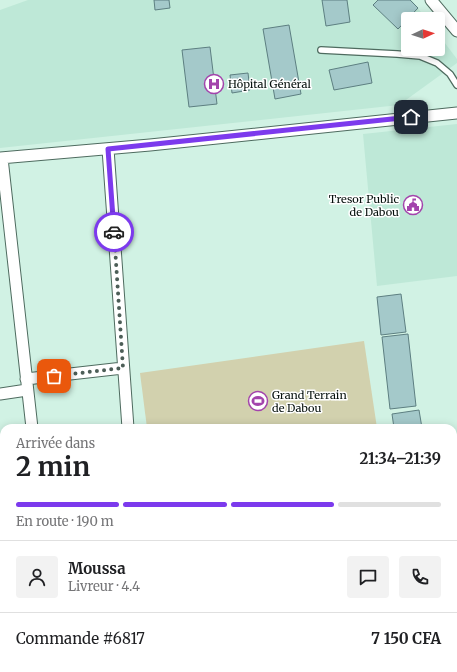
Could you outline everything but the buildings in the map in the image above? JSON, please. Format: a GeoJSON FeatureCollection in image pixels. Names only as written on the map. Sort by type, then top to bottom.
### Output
{"type":"FeatureCollection","features":[{"type":"Feature","properties":{"kind":"street"},"geometry":{"type":"LineString","coordinates":[[431,0],[457,31]]}},
{"type":"Feature","properties":{"kind":"street"},"geometry":{"type":"LineString","coordinates":[[31,424],[1,158],[108,149],[457,113]]}},
{"type":"Feature","properties":{"kind":"street"},"geometry":{"type":"LineString","coordinates":[[108,149],[128,424]]}},
{"type":"Feature","properties":{"kind":"street"},"geometry":{"type":"LineString","coordinates":[[0,394],[26,385],[123,368]]}},
{"type":"Feature","properties":{"kind":"lane"},"geometry":{"type":"LineString","coordinates":[[321,50],[420,56],[436,63],[450,74],[457,85]]}},
{"type":"Feature","properties":{"kind":"shaded area","name":"Hôpital Général"},"geometry":{"type":"Polygon","coordinates":[[[28,0],[412,0],[421,12],[401,12],[401,56],[445,56],[445,43],[457,59],[457,63],[399,105],[0,148],[0,10],[28,0]]]}},
{"type":"Feature","properties":{"kind":"shaded area","name":"Tresor Public de Dabou"},"geometry":{"type":"Polygon","coordinates":[[[457,124],[457,276],[377,286],[363,134],[457,124]]]}},
{"type":"Feature","properties":{"kind":"shaded area","name":"Grand Terrain de Dabou"},"geometry":{"type":"Polygon","coordinates":[[[364,341],[376,424],[146,424],[140,373],[364,341]]]}},
{"type":"Feature","properties":{"kind":"way so far"},"geometry":{"type":"LineString","coordinates":[[54,376],[123,368],[114,232]]}},
{"type":"Feature","properties":{"kind":"place","name":"Hôpital Général"},"geometry":{"type":"Point","coordinates":[214,84]}},
{"type":"Feature","properties":{"kind":"place","name":"Tresor Public de Dabou"},"geometry":{"type":"Point","coordinates":[413,205]}},
{"type":"Feature","properties":{"kind":"place","name":"Grand Terrain de Dabou"},"geometry":{"type":"Point","coordinates":[258,401]}},
{"type":"Feature","properties":{"kind":"route"},"geometry":{"type":"LineString","coordinates":[[114,232],[108,149],[411,117]]}}]}
